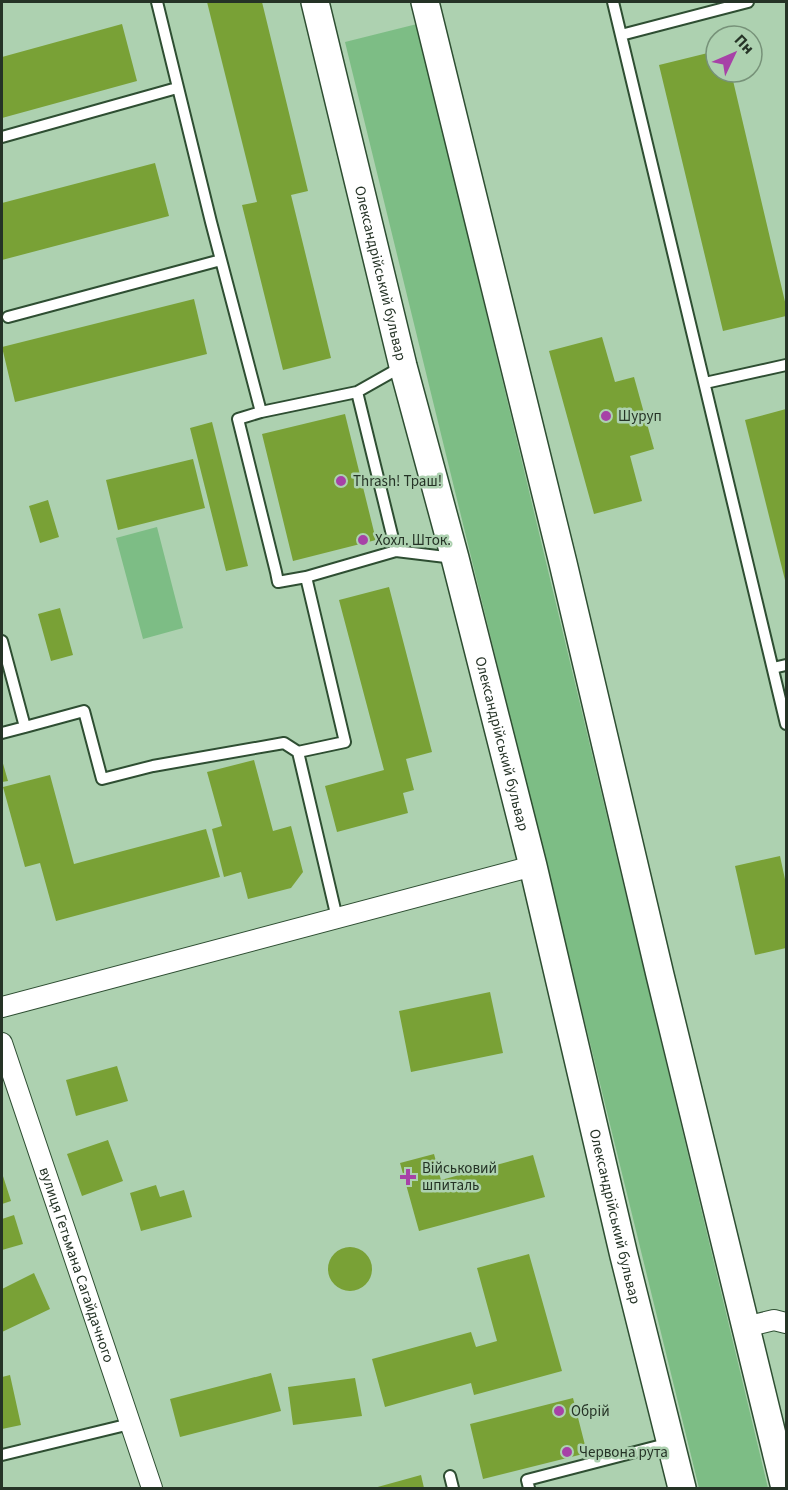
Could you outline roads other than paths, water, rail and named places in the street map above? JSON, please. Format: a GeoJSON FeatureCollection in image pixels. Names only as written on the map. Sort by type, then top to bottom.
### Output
{"type":"FeatureCollection","features":[{"type":"Feature","properties":{"kind":"main road","name":"Олександрійський бульвар"},"geometry":{"type":"LineString","coordinates":[[320,2],[403,366],[455,558],[533,866],[624,1256],[682,1488]]}},
{"type":"Feature","properties":{"kind":"main road"},"geometry":{"type":"LineString","coordinates":[[425,2],[560,551],[785,1488]]}},
{"type":"Feature","properties":{"kind":"street"},"geometry":{"type":"LineString","coordinates":[[2,1007],[533,866]]}},
{"type":"Feature","properties":{"kind":"street","name":"вулиця Гетьмана Сагайдачного"},"geometry":{"type":"LineString","coordinates":[[2,1042],[152,1488]]}},
{"type":"Feature","properties":{"kind":"street"},"geometry":{"type":"LineString","coordinates":[[745,1327],[774,1320],[786,1323]]}},
{"type":"Feature","properties":{"kind":"lane"},"geometry":{"type":"LineString","coordinates":[[157,2],[261,412]]}},
{"type":"Feature","properties":{"kind":"lane"},"geometry":{"type":"LineString","coordinates":[[613,2],[786,724]]}},
{"type":"Feature","properties":{"kind":"lane"},"geometry":{"type":"LineString","coordinates":[[621,35],[748,2]]}},
{"type":"Feature","properties":{"kind":"lane"},"geometry":{"type":"LineString","coordinates":[[2,137],[177,88]]}},
{"type":"Feature","properties":{"kind":"lane"},"geometry":{"type":"LineString","coordinates":[[8,317],[221,261]]}},
{"type":"Feature","properties":{"kind":"lane"},"geometry":{"type":"LineString","coordinates":[[705,383],[786,365]]}},
{"type":"Feature","properties":{"kind":"lane"},"geometry":{"type":"LineString","coordinates":[[403,366],[357,392],[238,419],[278,582],[306,577],[396,551],[455,558]]}},
{"type":"Feature","properties":{"kind":"lane"},"geometry":{"type":"LineString","coordinates":[[357,392],[396,551]]}},
{"type":"Feature","properties":{"kind":"lane"},"geometry":{"type":"LineString","coordinates":[[298,752],[345,742],[306,577]]}},
{"type":"Feature","properties":{"kind":"lane"},"geometry":{"type":"LineString","coordinates":[[2,641],[25,727]]}},
{"type":"Feature","properties":{"kind":"lane"},"geometry":{"type":"LineString","coordinates":[[773,668],[786,665]]}},
{"type":"Feature","properties":{"kind":"lane"},"geometry":{"type":"LineString","coordinates":[[2,733],[84,711],[102,779],[153,766],[284,742],[298,752],[337,918]]}},
{"type":"Feature","properties":{"kind":"lane"},"geometry":{"type":"LineString","coordinates":[[2,1455],[130,1424]]}},
{"type":"Feature","properties":{"kind":"lane"},"geometry":{"type":"LineString","coordinates":[[529,1488],[527,1480],[670,1443]]}},
{"type":"Feature","properties":{"kind":"lane"},"geometry":{"type":"LineString","coordinates":[[450,1476],[453,1488]]}},
{"type":"Feature","properties":{"kind":"place","name":"Шуруп"},"geometry":{"type":"Point","coordinates":[606,416]}},
{"type":"Feature","properties":{"kind":"place","name":"Thrash! Траш!"},"geometry":{"type":"Point","coordinates":[341,481]}},
{"type":"Feature","properties":{"kind":"place","name":"Хохл. Шток."},"geometry":{"type":"Point","coordinates":[363,540]}},
{"type":"Feature","properties":{"kind":"place","name":"Військовий шпиталь"},"geometry":{"type":"Point","coordinates":[408,1177]}},
{"type":"Feature","properties":{"kind":"place","name":"Обрій"},"geometry":{"type":"Point","coordinates":[559,1411]}},
{"type":"Feature","properties":{"kind":"place","name":"Червона рута"},"geometry":{"type":"Point","coordinates":[567,1452]}}]}
